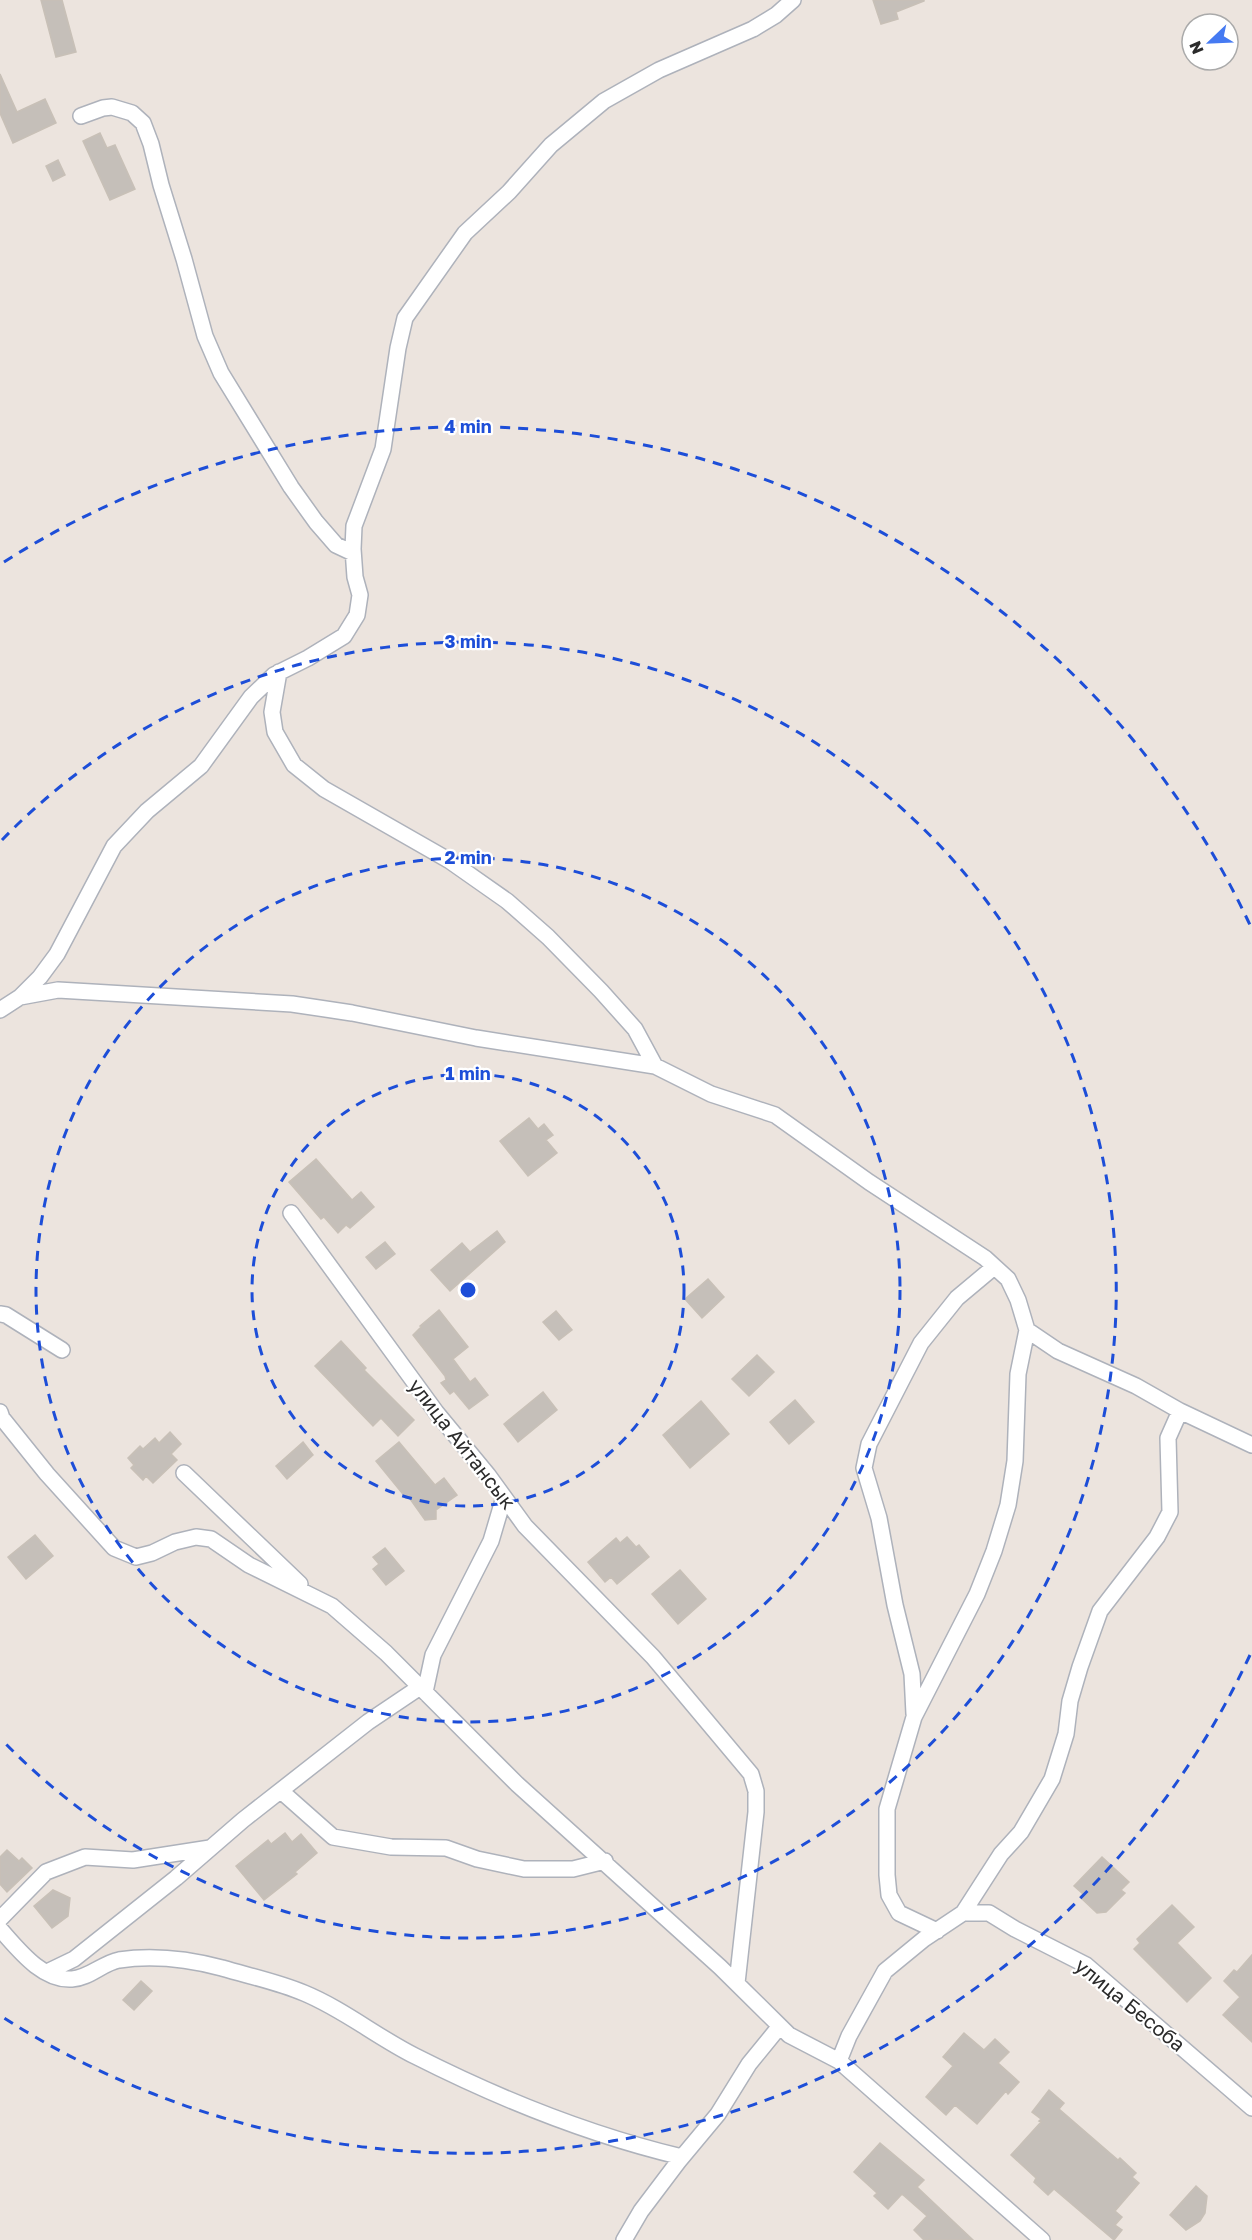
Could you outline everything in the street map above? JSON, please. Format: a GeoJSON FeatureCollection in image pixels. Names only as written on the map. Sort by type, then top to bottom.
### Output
{"type":"FeatureCollection","features":[{"type":"Feature","properties":{"kind":"street"},"geometry":{"type":"LineString","coordinates":[[0,1010],[20,997],[40,977],[57,954],[114,846],[147,811],[201,766],[251,697],[279,672],[308,658],[344,636],[357,615],[360,595],[355,577],[354,525],[383,449],[398,348],[405,318],[465,233],[509,192],[551,145],[604,101],[659,70],[753,29],[776,15],[793,0]]}},
{"type":"Feature","properties":{"kind":"street"},"geometry":{"type":"LineString","coordinates":[[81,116],[112,107],[132,113],[143,123],[151,144],[205,336],[221,373],[291,487],[316,522],[336,545],[353,553]]}},
{"type":"Feature","properties":{"kind":"street"},"geometry":{"type":"LineString","coordinates":[[279,672],[272,712],[274,732],[294,765],[324,789],[450,861],[507,901],[548,938],[635,1029],[655,1066]]}},
{"type":"Feature","properties":{"kind":"street"},"geometry":{"type":"LineString","coordinates":[[20,997],[58,990],[292,1004],[352,1013],[476,1038],[655,1066],[711,1094],[775,1115],[869,1182],[985,1258],[1008,1279],[1018,1300],[1027,1330],[1017,1374],[1015,1461],[1008,1505],[994,1551],[977,1594],[914,1717],[887,1809],[886,1875],[889,1895],[899,1913],[937,1931]]}},
{"type":"Feature","properties":{"kind":"street","name":"улица Айтансык"},"geometry":{"type":"LineString","coordinates":[[291,1213],[436,1412],[488,1474],[525,1526],[653,1657],[751,1774],[756,1791],[756,1812],[737,1983]]}},
{"type":"Feature","properties":{"kind":"street"},"geometry":{"type":"LineString","coordinates":[[914,1717],[912,1674],[895,1605],[879,1518],[864,1468],[869,1444],[921,1343],[957,1298],[994,1266]]}},
{"type":"Feature","properties":{"kind":"street"},"geometry":{"type":"LineString","coordinates":[[0,1314],[15,1320],[62,1350]]}},
{"type":"Feature","properties":{"kind":"street"},"geometry":{"type":"LineString","coordinates":[[1027,1330],[1058,1351],[1136,1386],[1180,1411],[1252,1444]]}},
{"type":"Feature","properties":{"kind":"street"},"geometry":{"type":"LineString","coordinates":[[839,2061],[849,2036],[885,1971],[963,1913],[1001,1854],[1021,1832],[1047,1789],[1066,1734],[1070,1701],[1080,1667],[1100,1611],[1156,1537],[1170,1512],[1168,1438],[1180,1411]]}},
{"type":"Feature","properties":{"kind":"street"},"geometry":{"type":"LineString","coordinates":[[0,1412],[2,1418],[46,1474],[114,1548],[136,1557],[152,1553],[175,1542],[196,1537],[211,1539],[249,1565],[332,1606],[386,1653],[517,1784],[737,1983],[789,2035],[839,2061],[1042,2240]]}},
{"type":"Feature","properties":{"kind":"street"},"geometry":{"type":"LineString","coordinates":[[184,1473],[313,1597]]}},
{"type":"Feature","properties":{"kind":"street"},"geometry":{"type":"LineString","coordinates":[[47,1972],[74,1959],[368,1722],[422,1690],[433,1655],[491,1541],[504,1497]]}},
{"type":"Feature","properties":{"kind":"street"},"geometry":{"type":"LineString","coordinates":[[281,1791],[333,1837],[391,1846],[446,1848],[524,1869],[573,1869],[605,1862]]}},
{"type":"Feature","properties":{"kind":"street"},"geometry":{"type":"LineString","coordinates":[[0,1920],[46,1872],[85,1857],[133,1860],[210,1848]]}},
{"type":"Feature","properties":{"kind":"street","name":"улица Бесоба"},"geometry":{"type":"LineString","coordinates":[[963,1913],[989,1913],[1015,1929],[1086,1965],[1252,2108]]}},
{"type":"Feature","properties":{"kind":"street"},"geometry":{"type":"LineString","coordinates":[[0,1929],[32,1963],[53,1975],[72,1979],[116,1961],[152,1958],[196,1961],[305,1993],[412,2055],[478,2087],[570,2124],[641,2147],[681,2157]]}},
{"type":"Feature","properties":{"kind":"street"},"geometry":{"type":"LineString","coordinates":[[624,2240],[641,2211],[681,2157],[718,2114],[748,2064],[780,2026]]}},
{"type":"Feature","properties":{"kind":"building"},"geometry":{"type":"Polygon","coordinates":[[[41,0],[62,0],[76,52],[56,57],[41,0]]]}},
{"type":"Feature","properties":{"kind":"building"},"geometry":{"type":"Polygon","coordinates":[[[873,0],[924,1],[896,12],[898,19],[881,24],[873,0]]]}},
{"type":"Feature","properties":{"kind":"building"},"geometry":{"type":"Polygon","coordinates":[[[0,74],[17,112],[45,99],[56,123],[13,143],[0,113],[0,74]]]}},
{"type":"Feature","properties":{"kind":"building"},"geometry":{"type":"Polygon","coordinates":[[[100,133],[107,148],[115,145],[135,189],[110,200],[83,141],[100,133]]]}},
{"type":"Feature","properties":{"kind":"building"},"geometry":{"type":"Polygon","coordinates":[[[58,160],[65,175],[53,181],[46,166],[58,160]]]}},
{"type":"Feature","properties":{"kind":"building"},"geometry":{"type":"Polygon","coordinates":[[[529,1118],[538,1129],[544,1124],[553,1135],[546,1140],[557,1153],[528,1176],[500,1141],[529,1118]]]}},
{"type":"Feature","properties":{"kind":"building"},"geometry":{"type":"Polygon","coordinates":[[[316,1159],[352,1200],[361,1192],[374,1207],[350,1228],[346,1225],[338,1233],[324,1217],[321,1219],[289,1182],[316,1159]]]}},
{"type":"Feature","properties":{"kind":"building"},"geometry":{"type":"Polygon","coordinates":[[[497,1231],[505,1242],[450,1291],[431,1270],[462,1243],[470,1252],[497,1231]]]}},
{"type":"Feature","properties":{"kind":"building"},"geometry":{"type":"Polygon","coordinates":[[[385,1242],[395,1254],[376,1269],[366,1257],[385,1242]]]}},
{"type":"Feature","properties":{"kind":"building"},"geometry":{"type":"Polygon","coordinates":[[[708,1279],[724,1297],[702,1318],[685,1299],[708,1279]]]}},
{"type":"Feature","properties":{"kind":"building"},"geometry":{"type":"Polygon","coordinates":[[[439,1310],[468,1347],[453,1359],[470,1382],[475,1378],[488,1395],[469,1409],[454,1391],[450,1394],[441,1383],[446,1380],[445,1376],[413,1335],[439,1310]]]}},
{"type":"Feature","properties":{"kind":"building"},"geometry":{"type":"Polygon","coordinates":[[[556,1311],[572,1330],[559,1340],[543,1322],[556,1311]]]}},
{"type":"Feature","properties":{"kind":"building"},"geometry":{"type":"Polygon","coordinates":[[[341,1341],[366,1368],[364,1370],[414,1420],[398,1436],[381,1418],[373,1426],[315,1366],[341,1341]]]}},
{"type":"Feature","properties":{"kind":"building"},"geometry":{"type":"Polygon","coordinates":[[[757,1355],[774,1372],[749,1396],[732,1379],[757,1355]]]}},
{"type":"Feature","properties":{"kind":"building"},"geometry":{"type":"Polygon","coordinates":[[[543,1392],[557,1410],[518,1442],[504,1424],[543,1392]]]}},
{"type":"Feature","properties":{"kind":"building"},"geometry":{"type":"Polygon","coordinates":[[[795,1400],[814,1422],[789,1444],[770,1422],[795,1400]]]}},
{"type":"Feature","properties":{"kind":"building"},"geometry":{"type":"Polygon","coordinates":[[[701,1401],[729,1434],[690,1468],[663,1435],[701,1401]]]}},
{"type":"Feature","properties":{"kind":"building"},"geometry":{"type":"Polygon","coordinates":[[[170,1432],[181,1444],[171,1454],[177,1460],[153,1483],[146,1476],[143,1480],[131,1468],[134,1465],[128,1458],[140,1446],[143,1449],[155,1438],[159,1443],[170,1432]]]}},
{"type":"Feature","properties":{"kind":"building"},"geometry":{"type":"Polygon","coordinates":[[[303,1442],[313,1455],[287,1479],[276,1466],[303,1442]]]}},
{"type":"Feature","properties":{"kind":"building"},"geometry":{"type":"Polygon","coordinates":[[[399,1442],[435,1485],[444,1478],[457,1495],[436,1510],[436,1519],[425,1520],[408,1496],[406,1498],[376,1461],[399,1442]]]}},
{"type":"Feature","properties":{"kind":"building"},"geometry":{"type":"Polygon","coordinates":[[[35,1535],[53,1556],[26,1579],[8,1557],[35,1535]]]}},
{"type":"Feature","properties":{"kind":"building"},"geometry":{"type":"Polygon","coordinates":[[[627,1537],[636,1547],[639,1545],[649,1557],[617,1584],[611,1577],[605,1582],[588,1562],[616,1538],[620,1543],[627,1537]]]}},
{"type":"Feature","properties":{"kind":"building"},"geometry":{"type":"Polygon","coordinates":[[[385,1548],[404,1571],[386,1585],[373,1569],[379,1564],[373,1557],[385,1548]]]}},
{"type":"Feature","properties":{"kind":"building"},"geometry":{"type":"Polygon","coordinates":[[[680,1570],[706,1599],[678,1624],[652,1594],[680,1570]]]}},
{"type":"Feature","properties":{"kind":"building"},"geometry":{"type":"Polygon","coordinates":[[[285,1833],[292,1842],[301,1834],[317,1853],[295,1872],[297,1874],[264,1900],[236,1866],[268,1840],[271,1844],[285,1833]]]}},
{"type":"Feature","properties":{"kind":"building"},"geometry":{"type":"Polygon","coordinates":[[[7,1850],[19,1861],[22,1858],[32,1868],[7,1892],[0,1884],[0,1857],[7,1850]]]}},
{"type":"Feature","properties":{"kind":"building"},"geometry":{"type":"Polygon","coordinates":[[[1102,1857],[1129,1882],[1121,1890],[1125,1893],[1106,1912],[1097,1913],[1080,1897],[1083,1894],[1074,1886],[1102,1857]]]}},
{"type":"Feature","properties":{"kind":"building"},"geometry":{"type":"Polygon","coordinates":[[[53,1890],[70,1898],[68,1916],[52,1928],[34,1906],[53,1890]]]}},
{"type":"Feature","properties":{"kind":"building"},"geometry":{"type":"Polygon","coordinates":[[[1172,1905],[1194,1927],[1177,1943],[1211,1978],[1187,2002],[1134,1949],[1140,1943],[1137,1939],[1172,1905]]]}},
{"type":"Feature","properties":{"kind":"building"},"geometry":{"type":"Polygon","coordinates":[[[1252,1955],[1252,2042],[1223,2015],[1240,1997],[1224,1981],[1234,1970],[1237,1972],[1252,1955]]]}},
{"type":"Feature","properties":{"kind":"building"},"geometry":{"type":"Polygon","coordinates":[[[141,1981],[152,1991],[134,2010],[123,2000],[141,1981]]]}},
{"type":"Feature","properties":{"kind":"building"},"geometry":{"type":"Polygon","coordinates":[[[964,2033],[984,2050],[995,2039],[1009,2052],[998,2063],[1019,2082],[1008,2094],[1006,2091],[977,2124],[955,2105],[946,2115],[926,2097],[953,2066],[943,2057],[964,2033]]]}},
{"type":"Feature","properties":{"kind":"building"},"geometry":{"type":"Polygon","coordinates":[[[1049,2090],[1064,2103],[1059,2109],[1136,2173],[1132,2177],[1139,2183],[1115,2211],[1122,2217],[1115,2225],[1122,2230],[1114,2240],[1054,2189],[1048,2195],[1034,2182],[1036,2178],[1011,2155],[1041,2122],[1039,2121],[1041,2119],[1032,2112],[1049,2090]]]}},
{"type":"Feature","properties":{"kind":"building"},"geometry":{"type":"Polygon","coordinates":[[[880,2143],[924,2180],[917,2187],[973,2240],[924,2240],[914,2230],[927,2216],[902,2194],[888,2209],[874,2196],[877,2193],[854,2172],[880,2143]]]}},
{"type":"Feature","properties":{"kind":"building"},"geometry":{"type":"Polygon","coordinates":[[[1196,2186],[1207,2196],[1205,2213],[1200,2221],[1186,2230],[1170,2215],[1196,2186]]]}}]}
